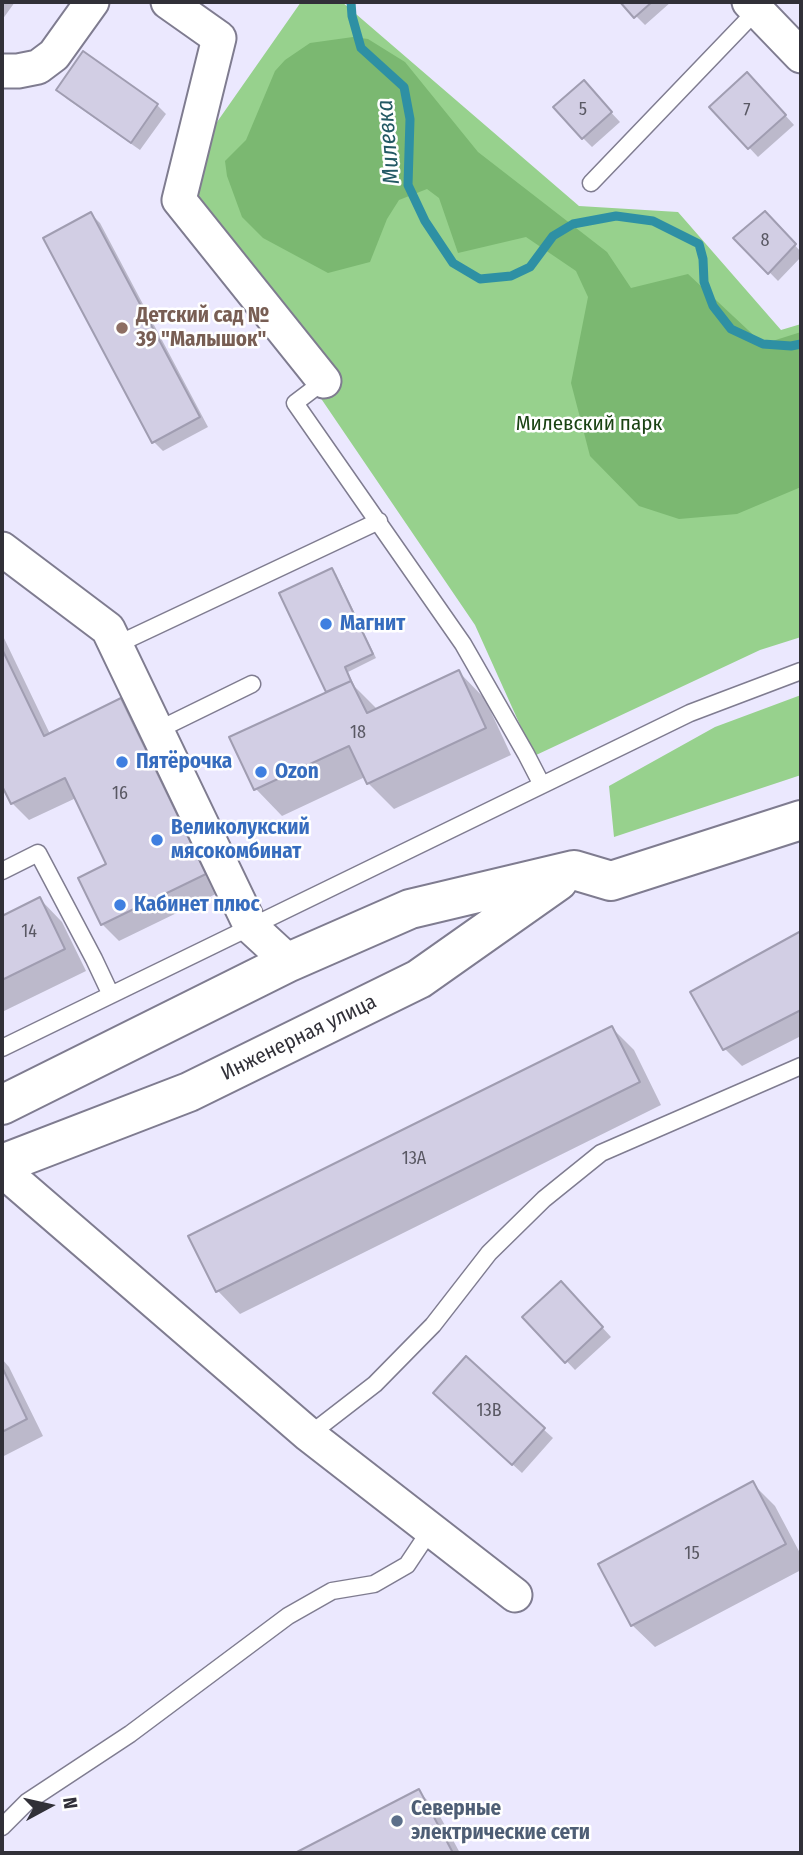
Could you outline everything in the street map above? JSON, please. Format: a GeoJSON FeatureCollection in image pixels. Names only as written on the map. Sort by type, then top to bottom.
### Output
{"type":"FeatureCollection","features":[{"type":"Feature","properties":{"kind":"main road"},"geometry":{"type":"LineString","coordinates":[[2,1104],[289,962],[410,909],[574,870],[611,881],[801,820]]}},
{"type":"Feature","properties":{"kind":"main road","name":"Инженерная улица"},"geometry":{"type":"LineString","coordinates":[[2,1164],[190,1092],[419,979],[574,870]]}},
{"type":"Feature","properties":{"kind":"main road"},"geometry":{"type":"LineString","coordinates":[[410,909],[428,963],[419,979]]}},
{"type":"Feature","properties":{"kind":"street"},"geometry":{"type":"LineString","coordinates":[[2,71],[38,67],[54,55],[92,2]]}},
{"type":"Feature","properties":{"kind":"street"},"geometry":{"type":"LineString","coordinates":[[168,2],[219,38],[179,200],[324,381]]}},
{"type":"Feature","properties":{"kind":"street"},"geometry":{"type":"LineString","coordinates":[[753,6],[801,56]]}},
{"type":"Feature","properties":{"kind":"street"},"geometry":{"type":"LineString","coordinates":[[2,549],[108,629],[251,927],[289,962]]}},
{"type":"Feature","properties":{"kind":"street"},"geometry":{"type":"LineString","coordinates":[[2,1170],[309,1435],[515,1595]]}},
{"type":"Feature","properties":{"kind":"lane"},"geometry":{"type":"LineString","coordinates":[[592,183],[753,6]]}},
{"type":"Feature","properties":{"kind":"lane"},"geometry":{"type":"LineString","coordinates":[[324,381],[295,403],[463,645],[542,785]]}},
{"type":"Feature","properties":{"kind":"lane"},"geometry":{"type":"LineString","coordinates":[[116,645],[379,521]]}},
{"type":"Feature","properties":{"kind":"lane"},"geometry":{"type":"LineString","coordinates":[[2,1048],[691,713],[801,671]]}},
{"type":"Feature","properties":{"kind":"lane"},"geometry":{"type":"LineString","coordinates":[[156,731],[253,684]]}},
{"type":"Feature","properties":{"kind":"lane"},"geometry":{"type":"LineString","coordinates":[[2,871],[38,853],[111,995]]}},
{"type":"Feature","properties":{"kind":"lane"},"geometry":{"type":"LineString","coordinates":[[309,1435],[375,1384],[433,1325],[489,1253],[544,1199],[601,1153],[801,1066]]}},
{"type":"Feature","properties":{"kind":"lane"},"geometry":{"type":"LineString","coordinates":[[2,1827],[27,1801],[130,1734],[288,1616],[332,1591],[374,1584],[407,1565],[431,1529]]}},
{"type":"Feature","properties":{"kind":"green space","name":"Милевский парк"},"geometry":{"type":"Polygon","coordinates":[[[301,2],[342,2],[579,206],[678,212],[781,330],[801,324],[801,637],[760,650],[534,756],[475,625],[235,272],[168,192],[301,2]]]}},
{"type":"Feature","properties":{"kind":"green space"},"geometry":{"type":"Polygon","coordinates":[[[353,37],[368,39],[405,62],[478,152],[607,252],[631,288],[688,274],[763,344],[801,332],[801,487],[737,514],[679,519],[639,506],[590,456],[571,383],[588,297],[576,271],[526,237],[458,253],[439,198],[427,189],[399,200],[387,219],[370,262],[328,273],[263,238],[242,217],[227,176],[225,161],[246,140],[275,71],[285,60],[310,43],[353,37]]]}},
{"type":"Feature","properties":{"kind":"green space"},"geometry":{"type":"Polygon","coordinates":[[[801,695],[801,775],[614,837],[609,786],[715,727],[801,695]]]}},
{"type":"Feature","properties":{"kind":"building"},"geometry":{"type":"Polygon","coordinates":[[[620,2],[652,2],[634,18],[620,2]]]}},
{"type":"Feature","properties":{"kind":"building"},"geometry":{"type":"Polygon","coordinates":[[[83,51],[158,104],[131,143],[56,90],[83,51]]]}},
{"type":"Feature","properties":{"kind":"building"},"geometry":{"type":"Polygon","coordinates":[[[747,72],[786,115],[748,149],[709,107],[747,72]]]}},
{"type":"Feature","properties":{"kind":"building"},"geometry":{"type":"Polygon","coordinates":[[[584,80],[612,112],[582,139],[553,107],[584,80]]]}},
{"type":"Feature","properties":{"kind":"building"},"geometry":{"type":"Polygon","coordinates":[[[765,211],[796,244],[768,274],[733,238],[765,211]]]}},
{"type":"Feature","properties":{"kind":"building","name":"Детский сад № 39 \"Малышок\""},"geometry":{"type":"Polygon","coordinates":[[[91,212],[200,417],[152,443],[43,238],[91,212]]]}},
{"type":"Feature","properties":{"kind":"building","name":"Магнит"},"geometry":{"type":"Polygon","coordinates":[[[332,568],[373,654],[345,667],[351,681],[326,692],[279,593],[332,568]]]}},
{"type":"Feature","properties":{"kind":"building"},"geometry":{"type":"Polygon","coordinates":[[[2,649],[44,736],[121,698],[206,874],[101,925],[78,878],[106,864],[65,778],[11,804],[2,786],[2,649]]]}},
{"type":"Feature","properties":{"kind":"building"},"geometry":{"type":"Polygon","coordinates":[[[459,670],[486,728],[367,784],[349,746],[254,790],[229,737],[351,681],[367,713],[459,670]]]}},
{"type":"Feature","properties":{"kind":"building"},"geometry":{"type":"Polygon","coordinates":[[[40,897],[65,949],[2,980],[2,916],[40,897]]]}},
{"type":"Feature","properties":{"kind":"building"},"geometry":{"type":"Polygon","coordinates":[[[801,931],[801,1010],[723,1050],[690,992],[801,931]]]}},
{"type":"Feature","properties":{"kind":"building"},"geometry":{"type":"Polygon","coordinates":[[[612,1026],[640,1082],[216,1292],[188,1236],[612,1026]]]}},
{"type":"Feature","properties":{"kind":"building"},"geometry":{"type":"Polygon","coordinates":[[[561,1281],[603,1327],[565,1363],[522,1317],[561,1281]]]}},
{"type":"Feature","properties":{"kind":"building"},"geometry":{"type":"Polygon","coordinates":[[[466,1356],[545,1428],[512,1465],[433,1393],[466,1356]]]}},
{"type":"Feature","properties":{"kind":"building"},"geometry":{"type":"Polygon","coordinates":[[[2,1367],[27,1419],[2,1432],[2,1367]]]}},
{"type":"Feature","properties":{"kind":"building"},"geometry":{"type":"Polygon","coordinates":[[[753,1481],[786,1544],[631,1626],[598,1564],[753,1481]]]}},
{"type":"Feature","properties":{"kind":"building","name":"Северные электрические сети"},"geometry":{"type":"Polygon","coordinates":[[[419,1789],[453,1853],[295,1853],[419,1789]]]}},
{"type":"Feature","properties":{"kind":"waterway","name":"Милевка"},"geometry":{"type":"LineString","coordinates":[[351,2],[361,48],[404,87],[410,119],[408,185],[425,221],[453,263],[480,279],[511,276],[530,267],[553,236],[573,224],[616,216],[653,221],[699,244],[704,282],[713,306],[731,329],[763,344],[801,344]]}},
{"type":"Feature","properties":{"kind":"place","name":"Детский сад № 39 \"Малышок\""},"geometry":{"type":"Point","coordinates":[122,328]}},
{"type":"Feature","properties":{"kind":"place","name":"Магнит"},"geometry":{"type":"Point","coordinates":[326,624]}},
{"type":"Feature","properties":{"kind":"place","name":"Пятёрочка"},"geometry":{"type":"Point","coordinates":[122,762]}},
{"type":"Feature","properties":{"kind":"place","name":"Ozon"},"geometry":{"type":"Point","coordinates":[261,772]}},
{"type":"Feature","properties":{"kind":"place","name":"Великолукский мясокомбинат"},"geometry":{"type":"Point","coordinates":[157,840]}},
{"type":"Feature","properties":{"kind":"place","name":"Кабинет плюс"},"geometry":{"type":"Point","coordinates":[120,905]}},
{"type":"Feature","properties":{"kind":"place","name":"Северные электрические сети"},"geometry":{"type":"Point","coordinates":[397,1821]}}]}
